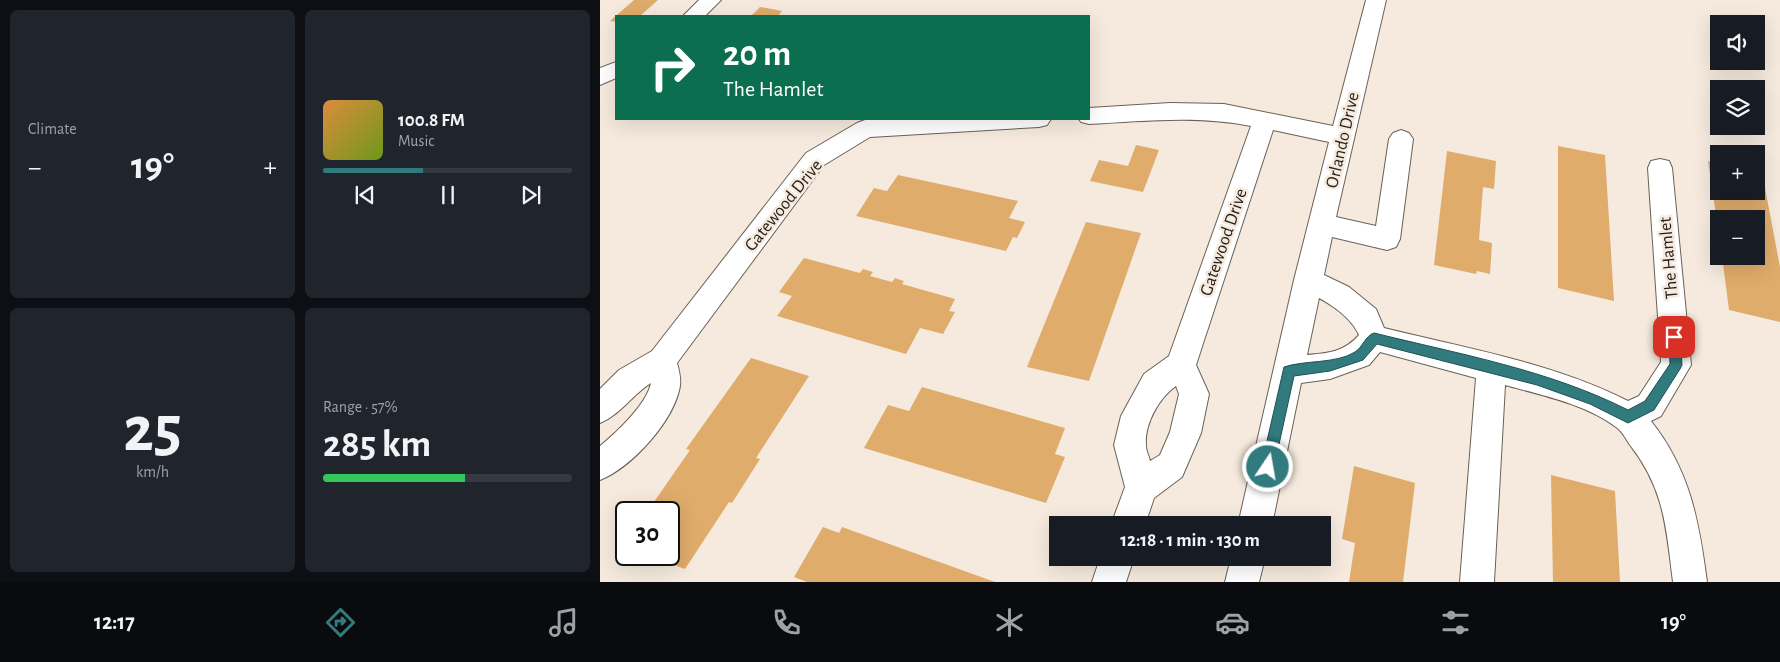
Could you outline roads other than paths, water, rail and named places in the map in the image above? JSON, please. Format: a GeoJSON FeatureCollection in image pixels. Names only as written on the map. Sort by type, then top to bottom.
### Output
{"type":"FeatureCollection","features":[{"type":"Feature","properties":{"kind":"street"},"geometry":{"type":"LineString","coordinates":[[694,15],[711,0]]}},
{"type":"Feature","properties":{"kind":"street","name":"Orlando Drive"},"geometry":{"type":"LineString","coordinates":[[1308,280],[1376,0]]}},
{"type":"Feature","properties":{"kind":"street"},"geometry":{"type":"LineString","coordinates":[[600,77],[615,70]]}},
{"type":"Feature","properties":{"kind":"street"},"geometry":{"type":"LineString","coordinates":[[1090,116],[1170,111],[1224,112],[1342,136]]}},
{"type":"Feature","properties":{"kind":"street","name":"Gatewood Drive"},"geometry":{"type":"LineString","coordinates":[[600,409],[630,380],[662,360],[815,160],[865,129],[1022,120]]}},
{"type":"Feature","properties":{"kind":"street","name":"Gatewood Drive"},"geometry":{"type":"LineString","coordinates":[[1181,365],[1265,120]]}},
{"type":"Feature","properties":{"kind":"street"},"geometry":{"type":"LineString","coordinates":[[1322,224],[1387,239],[1401,140]]}},
{"type":"Feature","properties":{"kind":"street","name":"The Hamlet"},"geometry":{"type":"LineString","coordinates":[[1628,417],[1650,406],[1676,365],[1660,168]]}},
{"type":"Feature","properties":{"kind":"street"},"geometry":{"type":"LineString","coordinates":[[1257,516],[1308,280],[1339,295],[1366,318],[1374,338]]}},
{"type":"Feature","properties":{"kind":"street"},"geometry":{"type":"LineString","coordinates":[[1374,338],[1537,380],[1594,399],[1628,417],[1667,472],[1679,506],[1690,582]]}},
{"type":"Feature","properties":{"kind":"street"},"geometry":{"type":"LineString","coordinates":[[1289,371],[1330,366],[1359,356],[1374,338]]}},
{"type":"Feature","properties":{"kind":"street"},"geometry":{"type":"LineString","coordinates":[[600,464],[608,460],[645,423],[666,386],[662,360]]}},
{"type":"Feature","properties":{"kind":"street"},"geometry":{"type":"LineString","coordinates":[[1131,516],[1141,487],[1130,445],[1136,416],[1155,384],[1181,365],[1194,394],[1185,433],[1171,466],[1141,487]]}},
{"type":"Feature","properties":{"kind":"street"},"geometry":{"type":"LineString","coordinates":[[1476,582],[1491,368]]}},
{"type":"Feature","properties":{"kind":"street"},"geometry":{"type":"LineString","coordinates":[[1109,582],[1114,566]]}},
{"type":"Feature","properties":{"kind":"street"},"geometry":{"type":"LineString","coordinates":[[1242,582],[1246,566]]}}]}
